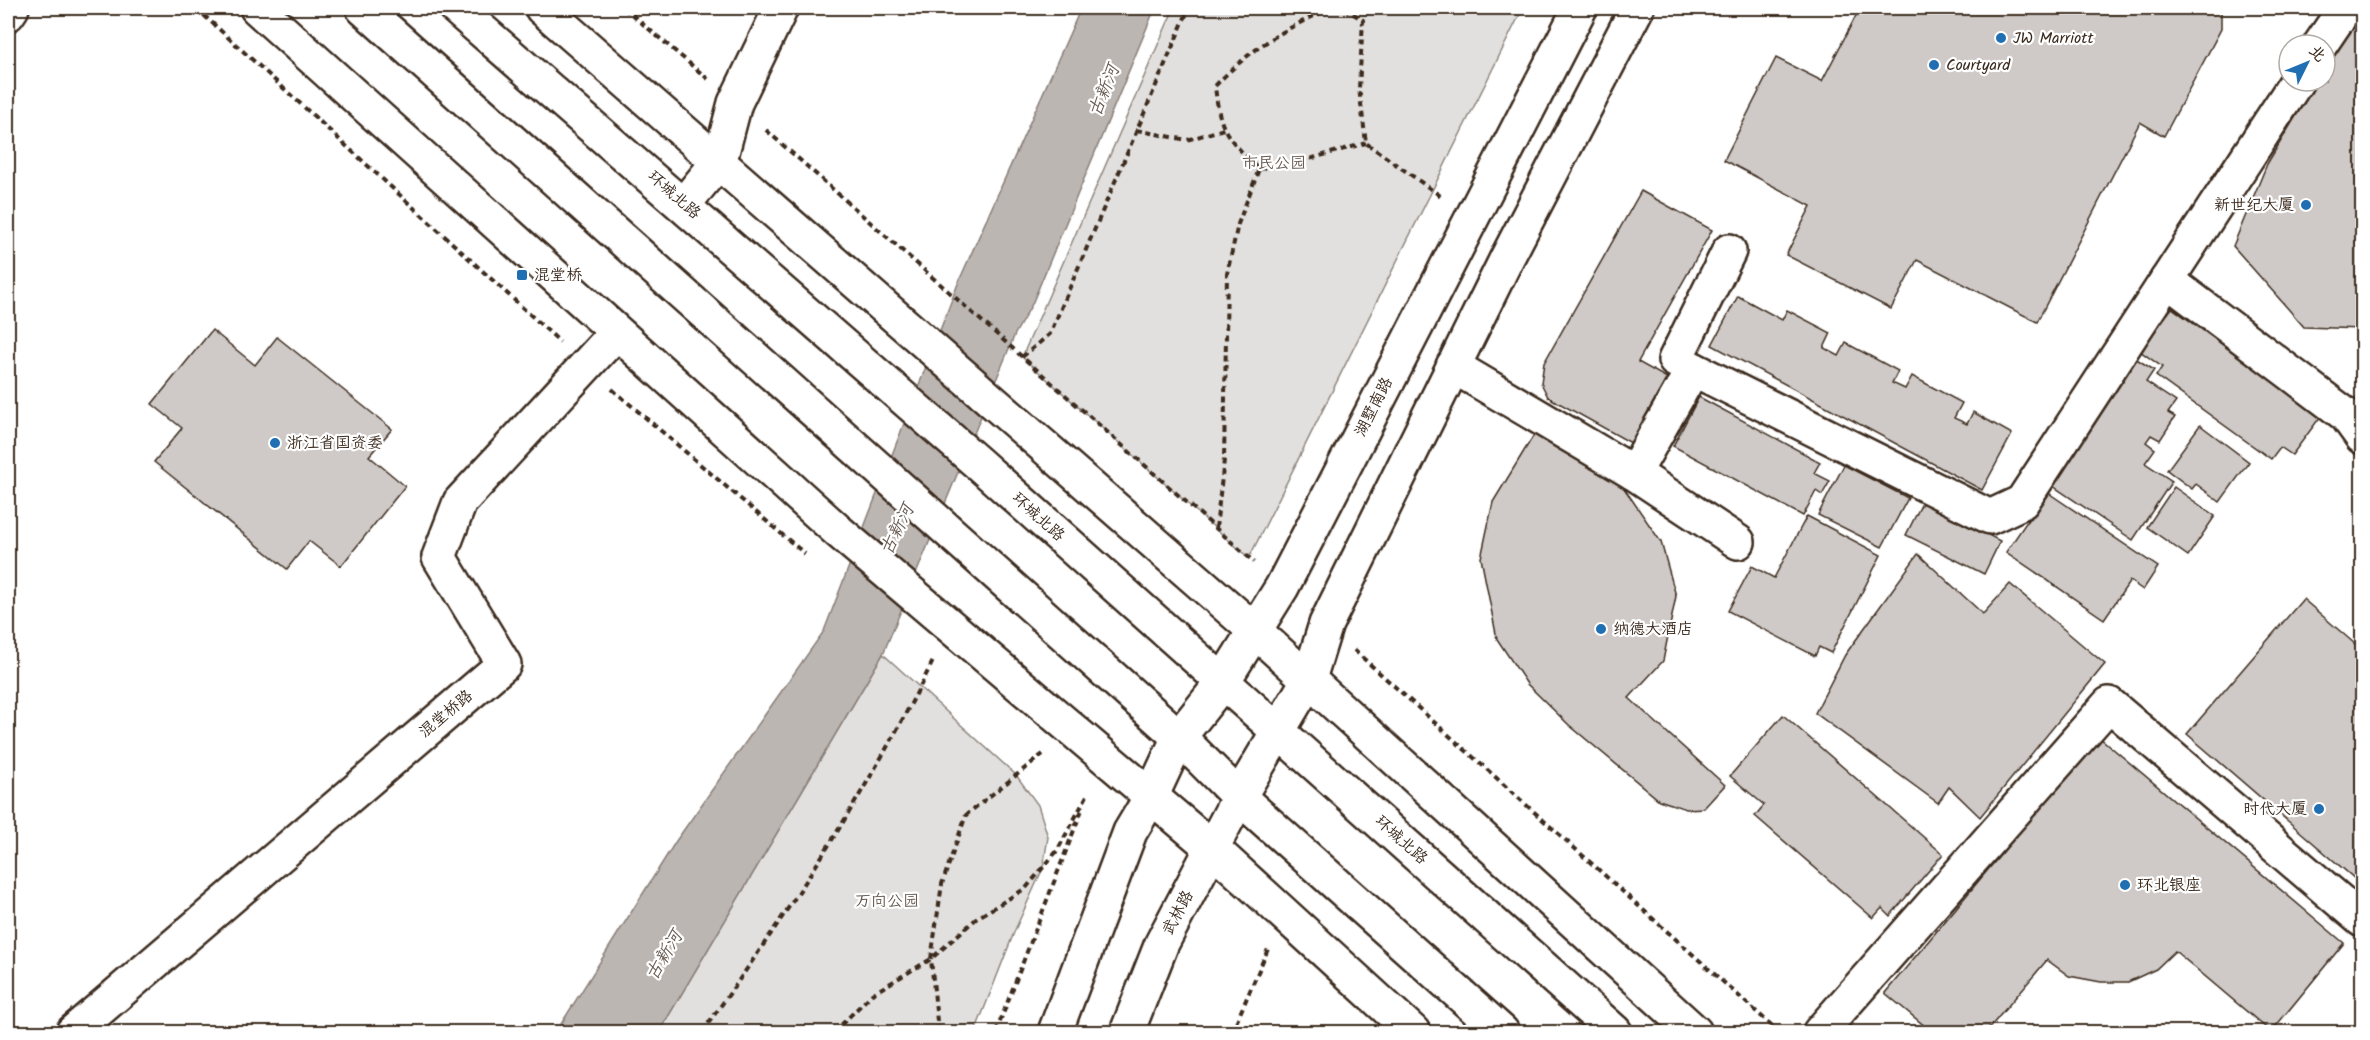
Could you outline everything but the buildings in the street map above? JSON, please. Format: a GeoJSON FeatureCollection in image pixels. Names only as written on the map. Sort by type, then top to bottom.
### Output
{"type":"FeatureCollection","features":[{"type":"Feature","properties":{"kind":"main road"},"geometry":{"type":"LineString","coordinates":[[8,14],[12,8]]}},
{"type":"Feature","properties":{"kind":"main road"},"geometry":{"type":"LineString","coordinates":[[257,8],[838,531],[1212,848],[1413,1032]]}},
{"type":"Feature","properties":{"kind":"main road"},"geometry":{"type":"LineString","coordinates":[[363,8],[1179,737],[1239,797],[1502,1032]]}},
{"type":"Feature","properties":{"kind":"main road","name":"环城北路"},"geometry":{"type":"LineString","coordinates":[[456,8],[684,204],[979,464],[1615,1032]]}},
{"type":"Feature","properties":{"kind":"main road"},"geometry":{"type":"LineString","coordinates":[[542,8],[720,160],[1253,629],[1695,1032]]}},
{"type":"Feature","properties":{"kind":"main road"},"geometry":{"type":"LineString","coordinates":[[684,204],[720,160],[735,103],[781,8]]}},
{"type":"Feature","properties":{"kind":"main road","name":"湖墅南路"},"geometry":{"type":"LineString","coordinates":[[1151,797],[1179,737],[1222,683],[1253,629],[1282,587],[1580,8]]}},
{"type":"Feature","properties":{"kind":"main road"},"geometry":{"type":"LineString","coordinates":[[1239,797],[1309,679],[1326,624],[1453,366],[1637,8]]}},
{"type":"Feature","properties":{"kind":"main road"},"geometry":{"type":"LineString","coordinates":[[2328,33],[2345,8]]}},
{"type":"Feature","properties":{"kind":"main road"},"geometry":{"type":"LineString","coordinates":[[1729,251],[1675,360],[1990,517],[2022,502],[2289,93]]}},
{"type":"Feature","properties":{"kind":"main road"},"geometry":{"type":"LineString","coordinates":[[2167,280],[2357,417]]}},
{"type":"Feature","properties":{"kind":"main road","name":"混堂桥路"},"geometry":{"type":"LineString","coordinates":[[73,1032],[504,664],[439,557],[460,502],[584,365],[616,333]]}},
{"type":"Feature","properties":{"kind":"main road"},"geometry":{"type":"LineString","coordinates":[[1453,366],[1634,472],[1738,542]]}},
{"type":"Feature","properties":{"kind":"main road"},"geometry":{"type":"LineString","coordinates":[[1634,472],[1693,369]]}},
{"type":"Feature","properties":{"kind":"main road"},"geometry":{"type":"LineString","coordinates":[[1820,1032],[2109,704],[2362,920]]}},
{"type":"Feature","properties":{"kind":"main road"},"geometry":{"type":"LineString","coordinates":[[1055,1032],[1130,832],[1151,797]]}},
{"type":"Feature","properties":{"kind":"main road","name":"武林路"},"geometry":{"type":"LineString","coordinates":[[1127,1032],[1162,943],[1239,797]]}},
{"type":"Feature","properties":{"kind":"path"},"geometry":{"type":"LineString","coordinates":[[196,8],[584,365],[814,562]]}},
{"type":"Feature","properties":{"kind":"path"},"geometry":{"type":"LineString","coordinates":[[624,8],[735,103],[1282,587]]}},
{"type":"Feature","properties":{"kind":"path"},"geometry":{"type":"LineString","coordinates":[[1022,357],[1050,334],[1189,8]]}},
{"type":"Feature","properties":{"kind":"path"},"geometry":{"type":"LineString","coordinates":[[1259,169],[1231,141],[1218,119],[1215,86],[1239,60],[1284,29],[1332,8]]}},
{"type":"Feature","properties":{"kind":"path"},"geometry":{"type":"LineString","coordinates":[[1344,8],[1363,20],[1359,88],[1366,143],[1471,217]]}},
{"type":"Feature","properties":{"kind":"path"},"geometry":{"type":"LineString","coordinates":[[1136,130],[1187,140],[1224,129]]}},
{"type":"Feature","properties":{"kind":"path"},"geometry":{"type":"LineString","coordinates":[[1259,169],[1313,158],[1366,143]]}},
{"type":"Feature","properties":{"kind":"path"},"geometry":{"type":"LineString","coordinates":[[1216,528],[1224,460],[1227,274],[1238,224],[1259,169]]}},
{"type":"Feature","properties":{"kind":"path"},"geometry":{"type":"LineString","coordinates":[[1326,624],[1779,1032]]}},
{"type":"Feature","properties":{"kind":"path"},"geometry":{"type":"LineString","coordinates":[[702,1032],[759,953],[858,801],[934,658]]}},
{"type":"Feature","properties":{"kind":"path"},"geometry":{"type":"LineString","coordinates":[[938,1032],[931,959],[942,884],[966,815],[1044,753]]}},
{"type":"Feature","properties":{"kind":"path"},"geometry":{"type":"LineString","coordinates":[[834,1032],[872,994],[931,959],[977,918],[1026,888],[1057,851],[1089,792],[996,1032]]}},
{"type":"Feature","properties":{"kind":"path"},"geometry":{"type":"LineString","coordinates":[[1232,1032],[1268,949]]}},
{"type":"Feature","properties":{"kind":"green space","name":"市民公园"},"geometry":{"type":"Polygon","coordinates":[[[1174,8],[1523,8],[1249,558],[1022,357],[1174,8]]]}},
{"type":"Feature","properties":{"kind":"green space","name":"万向公园"},"geometry":{"type":"Polygon","coordinates":[[[883,654],[1016,775],[1038,805],[1048,837],[1043,868],[1015,930],[975,1032],[659,1032],[883,654]]]}},
{"type":"Feature","properties":{"kind":"water","name":"古新河"},"geometry":{"type":"Polygon","coordinates":[[[1081,8],[1155,8],[1032,304],[1015,334],[883,654],[659,1032],[556,1032],[676,841],[824,631],[959,281],[1081,8]]]}},
{"type":"Feature","properties":{"kind":"place","name":"JW Marriott"},"geometry":{"type":"Point","coordinates":[2001,38]}},
{"type":"Feature","properties":{"kind":"place","name":"Courtyard"},"geometry":{"type":"Point","coordinates":[1934,65]}},
{"type":"Feature","properties":{"kind":"place","name":"新世纪大厦"},"geometry":{"type":"Point","coordinates":[2306,205]}},
{"type":"Feature","properties":{"kind":"place","name":"混堂桥"},"geometry":{"type":"Point","coordinates":[522,275]}},
{"type":"Feature","properties":{"kind":"place","name":"浙江省国资委"},"geometry":{"type":"Point","coordinates":[275,443]}},
{"type":"Feature","properties":{"kind":"place","name":"纳德大酒店"},"geometry":{"type":"Point","coordinates":[1601,629]}},
{"type":"Feature","properties":{"kind":"place","name":"时代大厦"},"geometry":{"type":"Point","coordinates":[2319,809]}},
{"type":"Feature","properties":{"kind":"place","name":"环北银座"},"geometry":{"type":"Point","coordinates":[2125,885]}}]}
